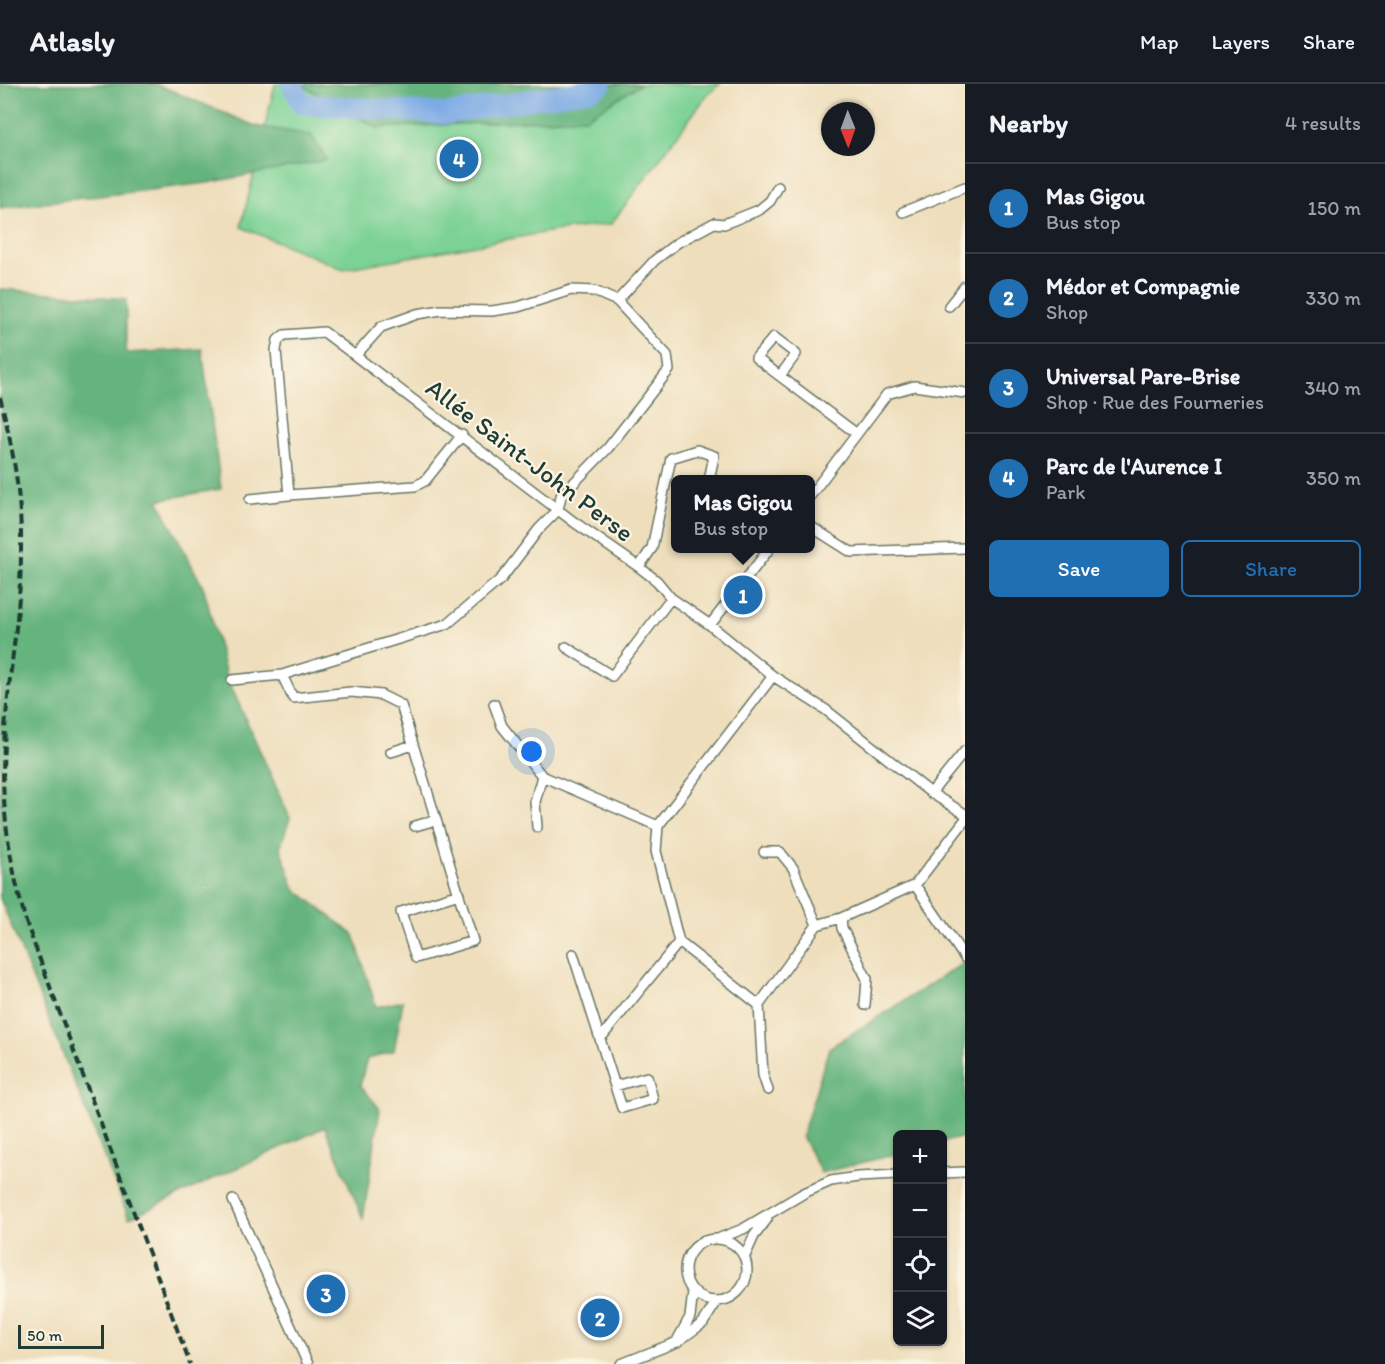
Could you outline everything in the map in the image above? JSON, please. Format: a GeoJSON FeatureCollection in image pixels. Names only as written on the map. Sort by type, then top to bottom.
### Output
{"type":"FeatureCollection","features":[{"type":"Feature","properties":{"kind":"street"},"geometry":{"type":"LineString","coordinates":[[617,301],[655,261],[677,243],[714,223],[724,224],[759,210],[770,201],[778,187]]}},
{"type":"Feature","properties":{"kind":"street"},"geometry":{"type":"LineString","coordinates":[[903,212],[965,187]]}},
{"type":"Feature","properties":{"kind":"street"},"geometry":{"type":"LineString","coordinates":[[948,306],[965,286]]}},
{"type":"Feature","properties":{"kind":"street"},"geometry":{"type":"LineString","coordinates":[[232,680],[282,675],[447,624],[501,579],[539,529],[558,510],[561,496],[608,448],[669,370],[668,355],[617,301],[594,291],[571,290],[518,307],[492,311],[441,310],[417,314],[381,327],[356,355]]}},
{"type":"Feature","properties":{"kind":"street","name":"Allée Saint-John Perse"},"geometry":{"type":"LineString","coordinates":[[289,495],[276,350],[278,340],[284,335],[324,332],[558,510],[639,567],[657,581],[671,598],[710,625],[773,676],[826,710],[931,793],[965,814]]}},
{"type":"Feature","properties":{"kind":"street"},"geometry":{"type":"LineString","coordinates":[[780,376],[856,434]]}},
{"type":"Feature","properties":{"kind":"street"},"geometry":{"type":"LineString","coordinates":[[815,488],[887,394],[914,386],[965,393]]}},
{"type":"Feature","properties":{"kind":"street"},"geometry":{"type":"LineString","coordinates":[[249,499],[415,486],[425,481],[462,435]]}},
{"type":"Feature","properties":{"kind":"street"},"geometry":{"type":"LineString","coordinates":[[671,475],[671,458],[697,450],[714,456],[710,475]]}},
{"type":"Feature","properties":{"kind":"street"},"geometry":{"type":"LineString","coordinates":[[639,567],[652,548],[671,482]]}},
{"type":"Feature","properties":{"kind":"street"},"geometry":{"type":"LineString","coordinates":[[815,529],[851,552],[965,548]]}},
{"type":"Feature","properties":{"kind":"street"},"geometry":{"type":"LineString","coordinates":[[710,625],[767,553]]}},
{"type":"Feature","properties":{"kind":"street"},"geometry":{"type":"LineString","coordinates":[[566,647],[612,676],[671,598]]}},
{"type":"Feature","properties":{"kind":"street"},"geometry":{"type":"LineString","coordinates":[[282,675],[293,698],[351,692],[381,694],[401,705],[459,894],[473,941],[416,958],[401,912],[459,894]]}},
{"type":"Feature","properties":{"kind":"street"},"geometry":{"type":"LineString","coordinates":[[759,1005],[678,942],[656,850],[658,826],[773,676]]}},
{"type":"Feature","properties":{"kind":"street"},"geometry":{"type":"LineString","coordinates":[[494,704],[502,726],[542,776],[658,826]]}},
{"type":"Feature","properties":{"kind":"street"},"geometry":{"type":"LineString","coordinates":[[391,752],[413,745]]}},
{"type":"Feature","properties":{"kind":"street"},"geometry":{"type":"LineString","coordinates":[[931,793],[965,751]]}},
{"type":"Feature","properties":{"kind":"street"},"geometry":{"type":"LineString","coordinates":[[537,827],[535,802],[542,776]]}},
{"type":"Feature","properties":{"kind":"street"},"geometry":{"type":"LineString","coordinates":[[415,826],[436,820]]}},
{"type":"Feature","properties":{"kind":"street"},"geometry":{"type":"LineString","coordinates":[[768,1090],[763,1074],[759,1005],[817,925],[841,918],[915,885],[965,820]]}},
{"type":"Feature","properties":{"kind":"street"},"geometry":{"type":"LineString","coordinates":[[764,852],[780,852],[793,867],[817,925]]}},
{"type":"Feature","properties":{"kind":"street"},"geometry":{"type":"LineString","coordinates":[[915,885],[965,958]]}},
{"type":"Feature","properties":{"kind":"street"},"geometry":{"type":"LineString","coordinates":[[841,918],[842,928],[867,979],[865,1005]]}},
{"type":"Feature","properties":{"kind":"street"},"geometry":{"type":"LineString","coordinates":[[600,1039],[678,942]]}},
{"type":"Feature","properties":{"kind":"street"},"geometry":{"type":"LineString","coordinates":[[573,954],[615,1086]]}},
{"type":"Feature","properties":{"kind":"street"},"geometry":{"type":"LineString","coordinates":[[947,1173],[965,1172]]}},
{"type":"Feature","properties":{"kind":"street"},"geometry":{"type":"LineString","coordinates":[[719,1239],[743,1229],[831,1180],[893,1175]]}},
{"type":"Feature","properties":{"kind":"street"},"geometry":{"type":"LineString","coordinates":[[233,1200],[308,1364]]}},
{"type":"Feature","properties":{"kind":"street"},"geometry":{"type":"LineString","coordinates":[[745,1256],[754,1236],[770,1214]]}},
{"type":"Feature","properties":{"kind":"street"},"geometry":{"type":"LineString","coordinates":[[709,1239],[730,1241],[745,1256],[748,1266],[743,1287],[727,1300],[717,1302],[707,1300],[693,1292],[686,1279],[684,1269],[686,1259],[699,1243],[709,1239]]}},
{"type":"Feature","properties":{"kind":"street"},"geometry":{"type":"LineString","coordinates":[[677,1342],[690,1317],[693,1292]]}},
{"type":"Feature","properties":{"kind":"street"},"geometry":{"type":"LineString","coordinates":[[621,1364],[677,1342],[703,1323],[717,1302]]}},
{"type":"Feature","properties":{"kind":"green space"},"geometry":{"type":"Polygon","coordinates":[[[0,84],[156,84],[255,126],[311,135],[327,160],[207,183],[0,208],[0,84]]]}},
{"type":"Feature","properties":{"kind":"green space"},"geometry":{"type":"Polygon","coordinates":[[[275,84],[720,84],[708,94],[611,224],[553,231],[343,269],[241,227],[275,84]]]}},
{"type":"Feature","properties":{"kind":"green space"},"geometry":{"type":"Polygon","coordinates":[[[300,84],[641,84],[586,118],[377,128],[300,84]]]}},
{"type":"Feature","properties":{"kind":"green space"},"geometry":{"type":"Polygon","coordinates":[[[0,289],[126,299],[126,353],[202,349],[221,489],[158,500],[204,589],[226,675],[290,818],[280,848],[295,889],[354,935],[376,1007],[403,1001],[394,1051],[367,1059],[360,1085],[380,1109],[363,1219],[325,1127],[129,1218],[0,898],[0,289]]]}},
{"type":"Feature","properties":{"kind":"green space"},"geometry":{"type":"Polygon","coordinates":[[[965,962],[965,1137],[947,1141],[947,1130],[893,1130],[893,1155],[821,1173],[802,1136],[829,1048],[965,962]]]}},
{"type":"Feature","properties":{"kind":"waterway"},"geometry":{"type":"LineString","coordinates":[[292,84],[302,104],[446,114],[589,90],[601,84]]}},
{"type":"Feature","properties":{"kind":"railway"},"geometry":{"type":"LineString","coordinates":[[0,397],[16,473],[21,531],[19,600],[3,768],[5,813],[15,879],[26,922],[190,1364]]}},
{"type":"Feature","properties":{"kind":"place","name":"Parc de l'Aurence I"},"geometry":{"type":"Point","coordinates":[459,159]}},
{"type":"Feature","properties":{"kind":"place","name":"Mas Gigou"},"geometry":{"type":"Point","coordinates":[743,595]}},
{"type":"Feature","properties":{"kind":"place","name":"Universal Pare-Brise"},"geometry":{"type":"Point","coordinates":[326,1294]}},
{"type":"Feature","properties":{"kind":"place","name":"Médor et Compagnie"},"geometry":{"type":"Point","coordinates":[600,1318]}}]}
